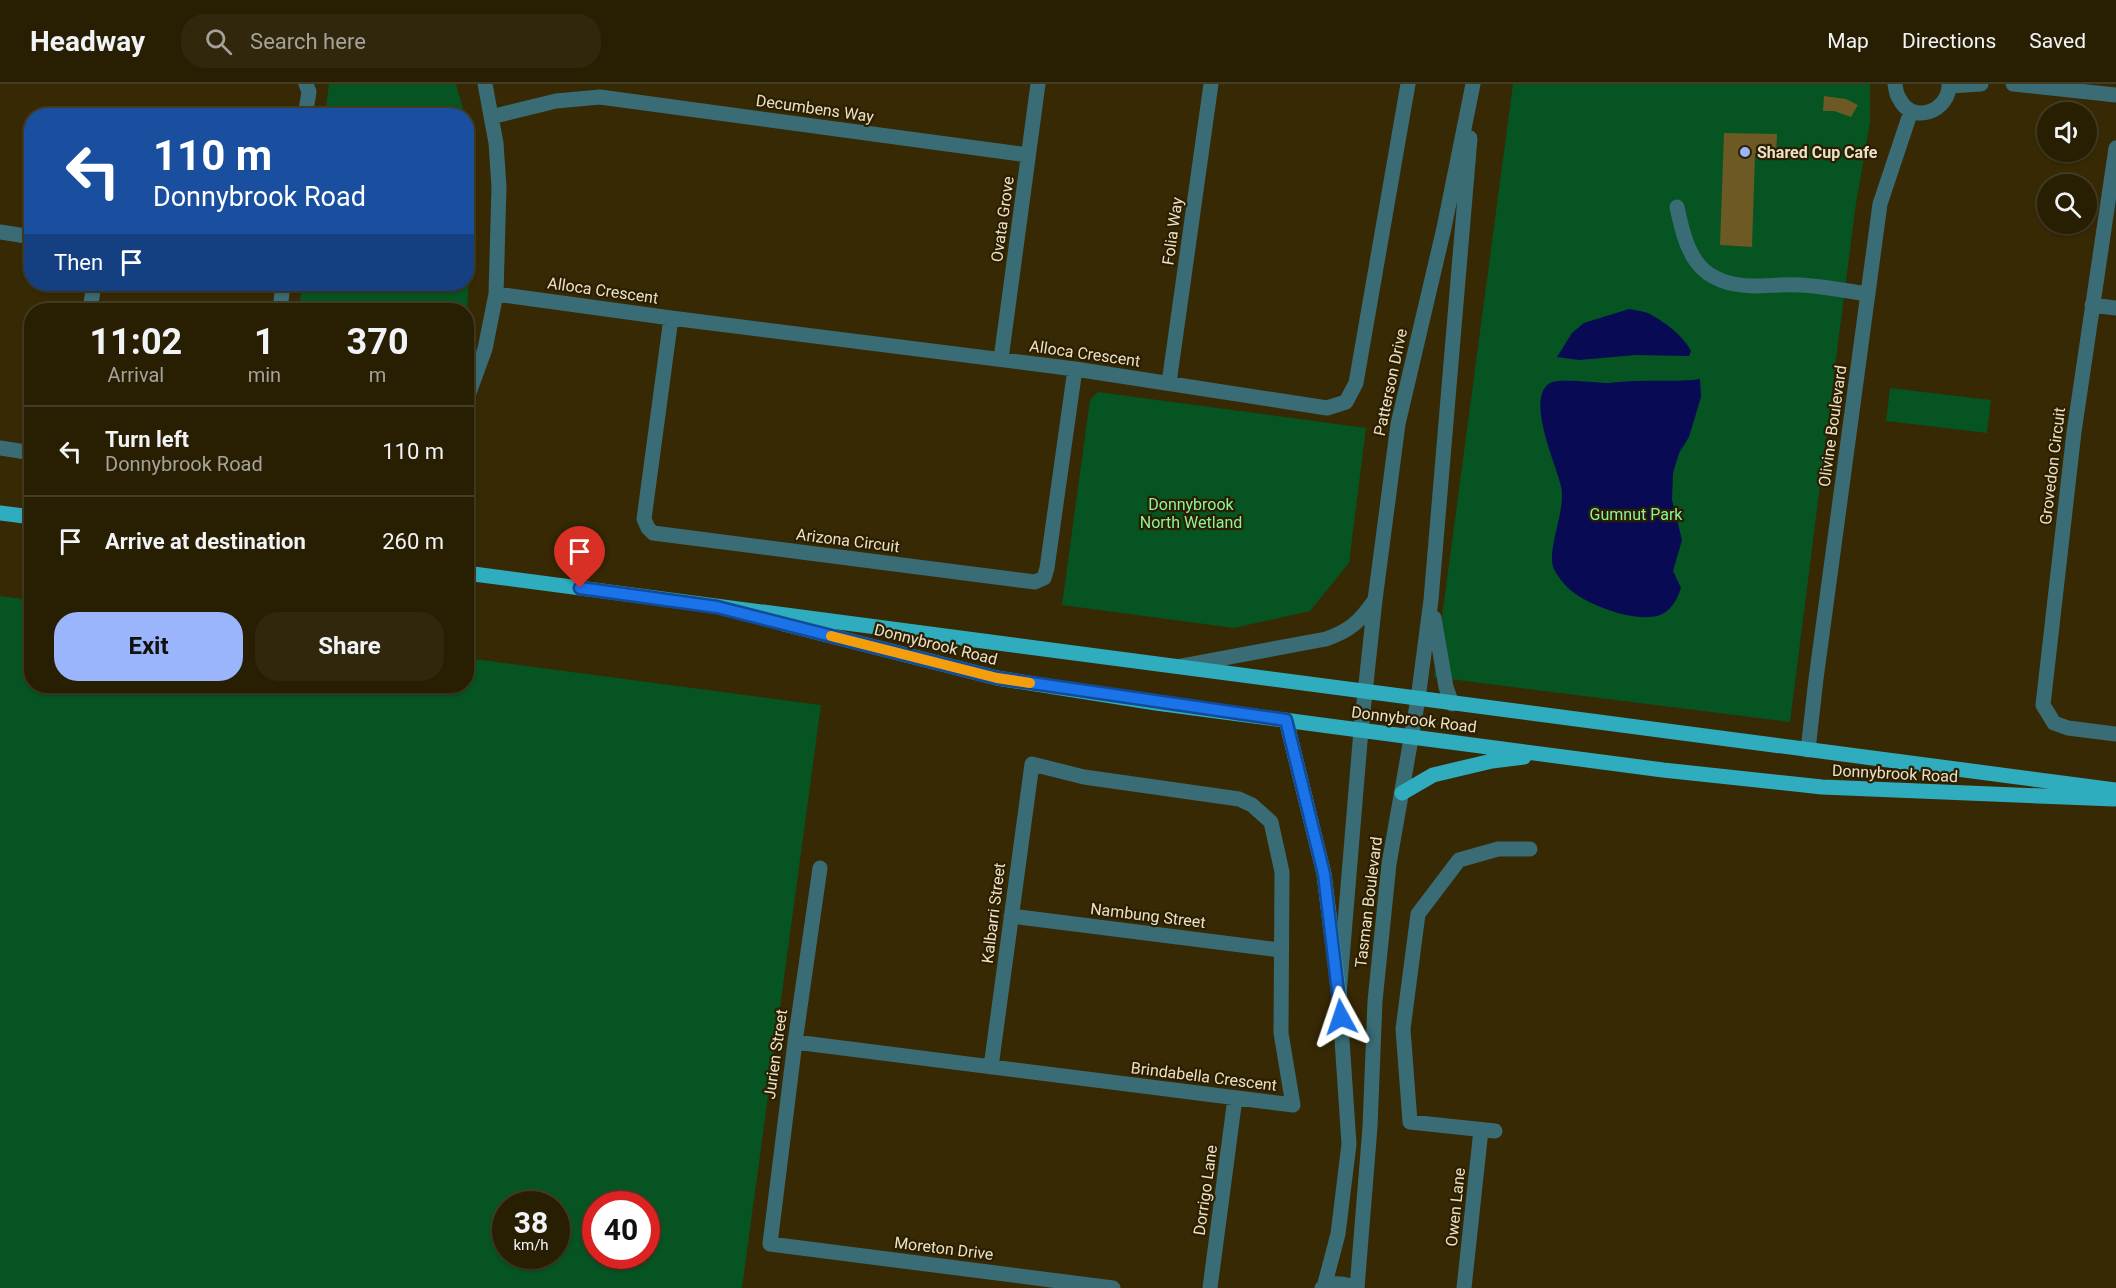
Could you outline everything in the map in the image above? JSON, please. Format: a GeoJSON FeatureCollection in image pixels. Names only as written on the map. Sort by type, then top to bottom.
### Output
{"type":"FeatureCollection","features":[{"type":"Feature","properties":{"kind":"main road"},"geometry":{"type":"LineString","coordinates":[[0,513],[24,516]]}},
{"type":"Feature","properties":{"kind":"main road","name":"Donnybrook Road"},"geometry":{"type":"LineString","coordinates":[[474,574],[2116,790]]}},
{"type":"Feature","properties":{"kind":"main road","name":"Donnybrook Road"},"geometry":{"type":"LineString","coordinates":[[717,607],[997,678],[1286,720],[1663,770],[1822,788],[2116,799]]}},
{"type":"Feature","properties":{"kind":"main road"},"geometry":{"type":"LineString","coordinates":[[1286,720],[1324,874],[1339,995]]}},
{"type":"Feature","properties":{"kind":"main road"},"geometry":{"type":"LineString","coordinates":[[1402,793],[1432,775],[1492,761],[1548,755]]}},
{"type":"Feature","properties":{"kind":"street"},"geometry":{"type":"LineString","coordinates":[[306,84],[309,92],[306,108]]}},
{"type":"Feature","properties":{"kind":"street"},"geometry":{"type":"LineString","coordinates":[[474,379],[485,349],[495,294],[499,187],[496,143],[485,84]]}},
{"type":"Feature","properties":{"kind":"street","name":"Ovata Grove"},"geometry":{"type":"LineString","coordinates":[[1001,359],[1038,84]]}},
{"type":"Feature","properties":{"kind":"street","name":"Folia Way"},"geometry":{"type":"LineString","coordinates":[[1170,383],[1211,84]]}},
{"type":"Feature","properties":{"kind":"street","name":"Alloca Crescent"},"geometry":{"type":"LineString","coordinates":[[495,294],[1075,369],[1327,408],[1346,402],[1356,383],[1407,84]]}},
{"type":"Feature","properties":{"kind":"street","name":"Patterson Drive"},"geometry":{"type":"LineString","coordinates":[[1365,692],[1398,424],[1444,228],[1474,84]]}},
{"type":"Feature","properties":{"kind":"street","name":"Patterson Drive"},"geometry":{"type":"LineString","coordinates":[[1412,737],[1431,600],[1474,84]]}},
{"type":"Feature","properties":{"kind":"street"},"geometry":{"type":"LineString","coordinates":[[1895,84],[1898,97],[1903,105],[1911,111],[1928,113],[1944,104],[1950,85],[1981,84]]}},
{"type":"Feature","properties":{"kind":"street"},"geometry":{"type":"LineString","coordinates":[[2013,84],[2116,95]]}},
{"type":"Feature","properties":{"kind":"street","name":"Decumbens Way"},"geometry":{"type":"LineString","coordinates":[[491,117],[555,100],[600,97],[1028,155]]}},
{"type":"Feature","properties":{"kind":"street","name":"Olivine Boulevard"},"geometry":{"type":"LineString","coordinates":[[1808,750],[1880,204],[1911,111]]}},
{"type":"Feature","properties":{"kind":"street","name":"Grovedon Circuit"},"geometry":{"type":"LineString","coordinates":[[2116,148],[2074,432],[2043,705],[2054,723],[2068,728],[2116,735]]}},
{"type":"Feature","properties":{"kind":"street"},"geometry":{"type":"LineString","coordinates":[[1677,207],[1681,228],[1691,255],[1703,271],[1725,283],[1752,286],[1801,285],[1868,294]]}},
{"type":"Feature","properties":{"kind":"street"},"geometry":{"type":"LineString","coordinates":[[0,232],[24,236]]}},
{"type":"Feature","properties":{"kind":"street"},"geometry":{"type":"LineString","coordinates":[[2092,305],[2116,308]]}},
{"type":"Feature","properties":{"kind":"street","name":"Arizona Circuit"},"geometry":{"type":"LineString","coordinates":[[671,318],[644,519],[653,533],[1027,581],[1035,582],[1044,578],[1047,568],[1075,369]]}},
{"type":"Feature","properties":{"kind":"street"},"geometry":{"type":"LineString","coordinates":[[0,448],[24,452]]}},
{"type":"Feature","properties":{"kind":"street"},"geometry":{"type":"LineString","coordinates":[[1172,667],[1326,639],[1345,632],[1360,620],[1375,600]]}},
{"type":"Feature","properties":{"kind":"street"},"geometry":{"type":"LineString","coordinates":[[1431,600],[1446,687],[1452,704]]}},
{"type":"Feature","properties":{"kind":"street","name":"Tasman Boulevard"},"geometry":{"type":"LineString","coordinates":[[1323,1287],[1338,1234],[1349,1144],[1339,995],[1365,692]]}},
{"type":"Feature","properties":{"kind":"street","name":"Tasman Boulevard"},"geometry":{"type":"LineString","coordinates":[[1357,1288],[1370,1127],[1375,1001],[1389,864],[1412,737]]}},
{"type":"Feature","properties":{"kind":"street","name":"Kalbarri Street"},"geometry":{"type":"LineString","coordinates":[[992,1066],[1032,764]]}},
{"type":"Feature","properties":{"kind":"street","name":"Brindabella Crescent"},"geometry":{"type":"LineString","coordinates":[[795,1042],[1293,1105],[1281,1033],[1282,872],[1270,822],[1252,806],[1239,799],[1084,777],[1032,764]]}},
{"type":"Feature","properties":{"kind":"street","name":"Owen Lane"},"geometry":{"type":"LineString","coordinates":[[1464,1288],[1488,1131],[1410,1122],[1403,1029],[1418,914],[1459,860],[1498,849],[1530,849]]}},
{"type":"Feature","properties":{"kind":"street","name":"Jurien Street"},"geometry":{"type":"LineString","coordinates":[[770,1244],[795,1042],[820,868]]}},
{"type":"Feature","properties":{"kind":"street","name":"Nambung Street"},"geometry":{"type":"LineString","coordinates":[[1011,916],[1281,950]]}},
{"type":"Feature","properties":{"kind":"street","name":"Dorrigo Lane"},"geometry":{"type":"LineString","coordinates":[[1210,1288],[1235,1098]]}},
{"type":"Feature","properties":{"kind":"street","name":"Moreton Drive"},"geometry":{"type":"LineString","coordinates":[[770,1244],[1113,1288]]}},
{"type":"Feature","properties":{"kind":"street"},"geometry":{"type":"LineString","coordinates":[[1323,1287],[1335,1283],[1357,1288]]}},
{"type":"Feature","properties":{"kind":"green space"},"geometry":{"type":"Polygon","coordinates":[[[329,84],[456,84],[463,108],[326,108],[329,84]]]}},
{"type":"Feature","properties":{"kind":"green space","name":"Gumnut Park"},"geometry":{"type":"Polygon","coordinates":[[[1513,84],[1870,84],[1870,122],[1855,210],[1790,722],[1434,677],[1513,84]]]}},
{"type":"Feature","properties":{"kind":"green space"},"geometry":{"type":"Polygon","coordinates":[[[301,291],[468,291],[468,303],[300,303],[301,291]]]}},
{"type":"Feature","properties":{"kind":"green space"},"geometry":{"type":"Polygon","coordinates":[[[1890,388],[1991,400],[1987,433],[1886,421],[1890,388]]]}},
{"type":"Feature","properties":{"kind":"green space","name":"Donnybrook North Wetland"},"geometry":{"type":"Polygon","coordinates":[[[1098,392],[1366,428],[1349,563],[1310,611],[1234,628],[1062,605],[1090,400],[1098,392]]]}},
{"type":"Feature","properties":{"kind":"green space"},"geometry":{"type":"Polygon","coordinates":[[[0,596],[24,599],[24,693],[474,693],[474,659],[821,705],[742,1288],[0,1288],[0,596]]]}},
{"type":"Feature","properties":{"kind":"shaded area"},"geometry":{"type":"Polygon","coordinates":[[[1629,309],[1648,313],[1672,329],[1691,351],[1689,356],[1636,355],[1579,360],[1557,357],[1572,333],[1584,323],[1629,309]]]}},
{"type":"Feature","properties":{"kind":"shaded area"},"geometry":{"type":"Polygon","coordinates":[[[1700,379],[1701,397],[1689,437],[1679,453],[1673,473],[1672,500],[1682,540],[1673,571],[1681,588],[1677,598],[1667,611],[1658,616],[1646,617],[1605,609],[1581,598],[1563,582],[1552,563],[1562,496],[1541,416],[1540,402],[1543,391],[1550,383],[1561,381],[1609,383],[1700,379]]]}},
{"type":"Feature","properties":{"kind":"building"},"geometry":{"type":"Polygon","coordinates":[[[1824,96],[1846,99],[1858,105],[1851,117],[1834,111],[1823,111],[1824,96]]]}},
{"type":"Feature","properties":{"kind":"building"},"geometry":{"type":"Polygon","coordinates":[[[1724,133],[1777,134],[1776,156],[1755,155],[1752,247],[1720,245],[1724,133]]]}},
{"type":"Feature","properties":{"kind":"slow traffic"},"geometry":{"type":"LineString","coordinates":[[831,636],[997,678],[1030,683]]}},
{"type":"Feature","properties":{"kind":"place","name":"Shared Cup Cafe"},"geometry":{"type":"Point","coordinates":[1745,152]}},
{"type":"Feature","properties":{"kind":"route"},"geometry":{"type":"LineString","coordinates":[[580,588],[717,607],[997,678],[1156,703],[1286,720],[1324,874],[1341,1017]]}}]}
